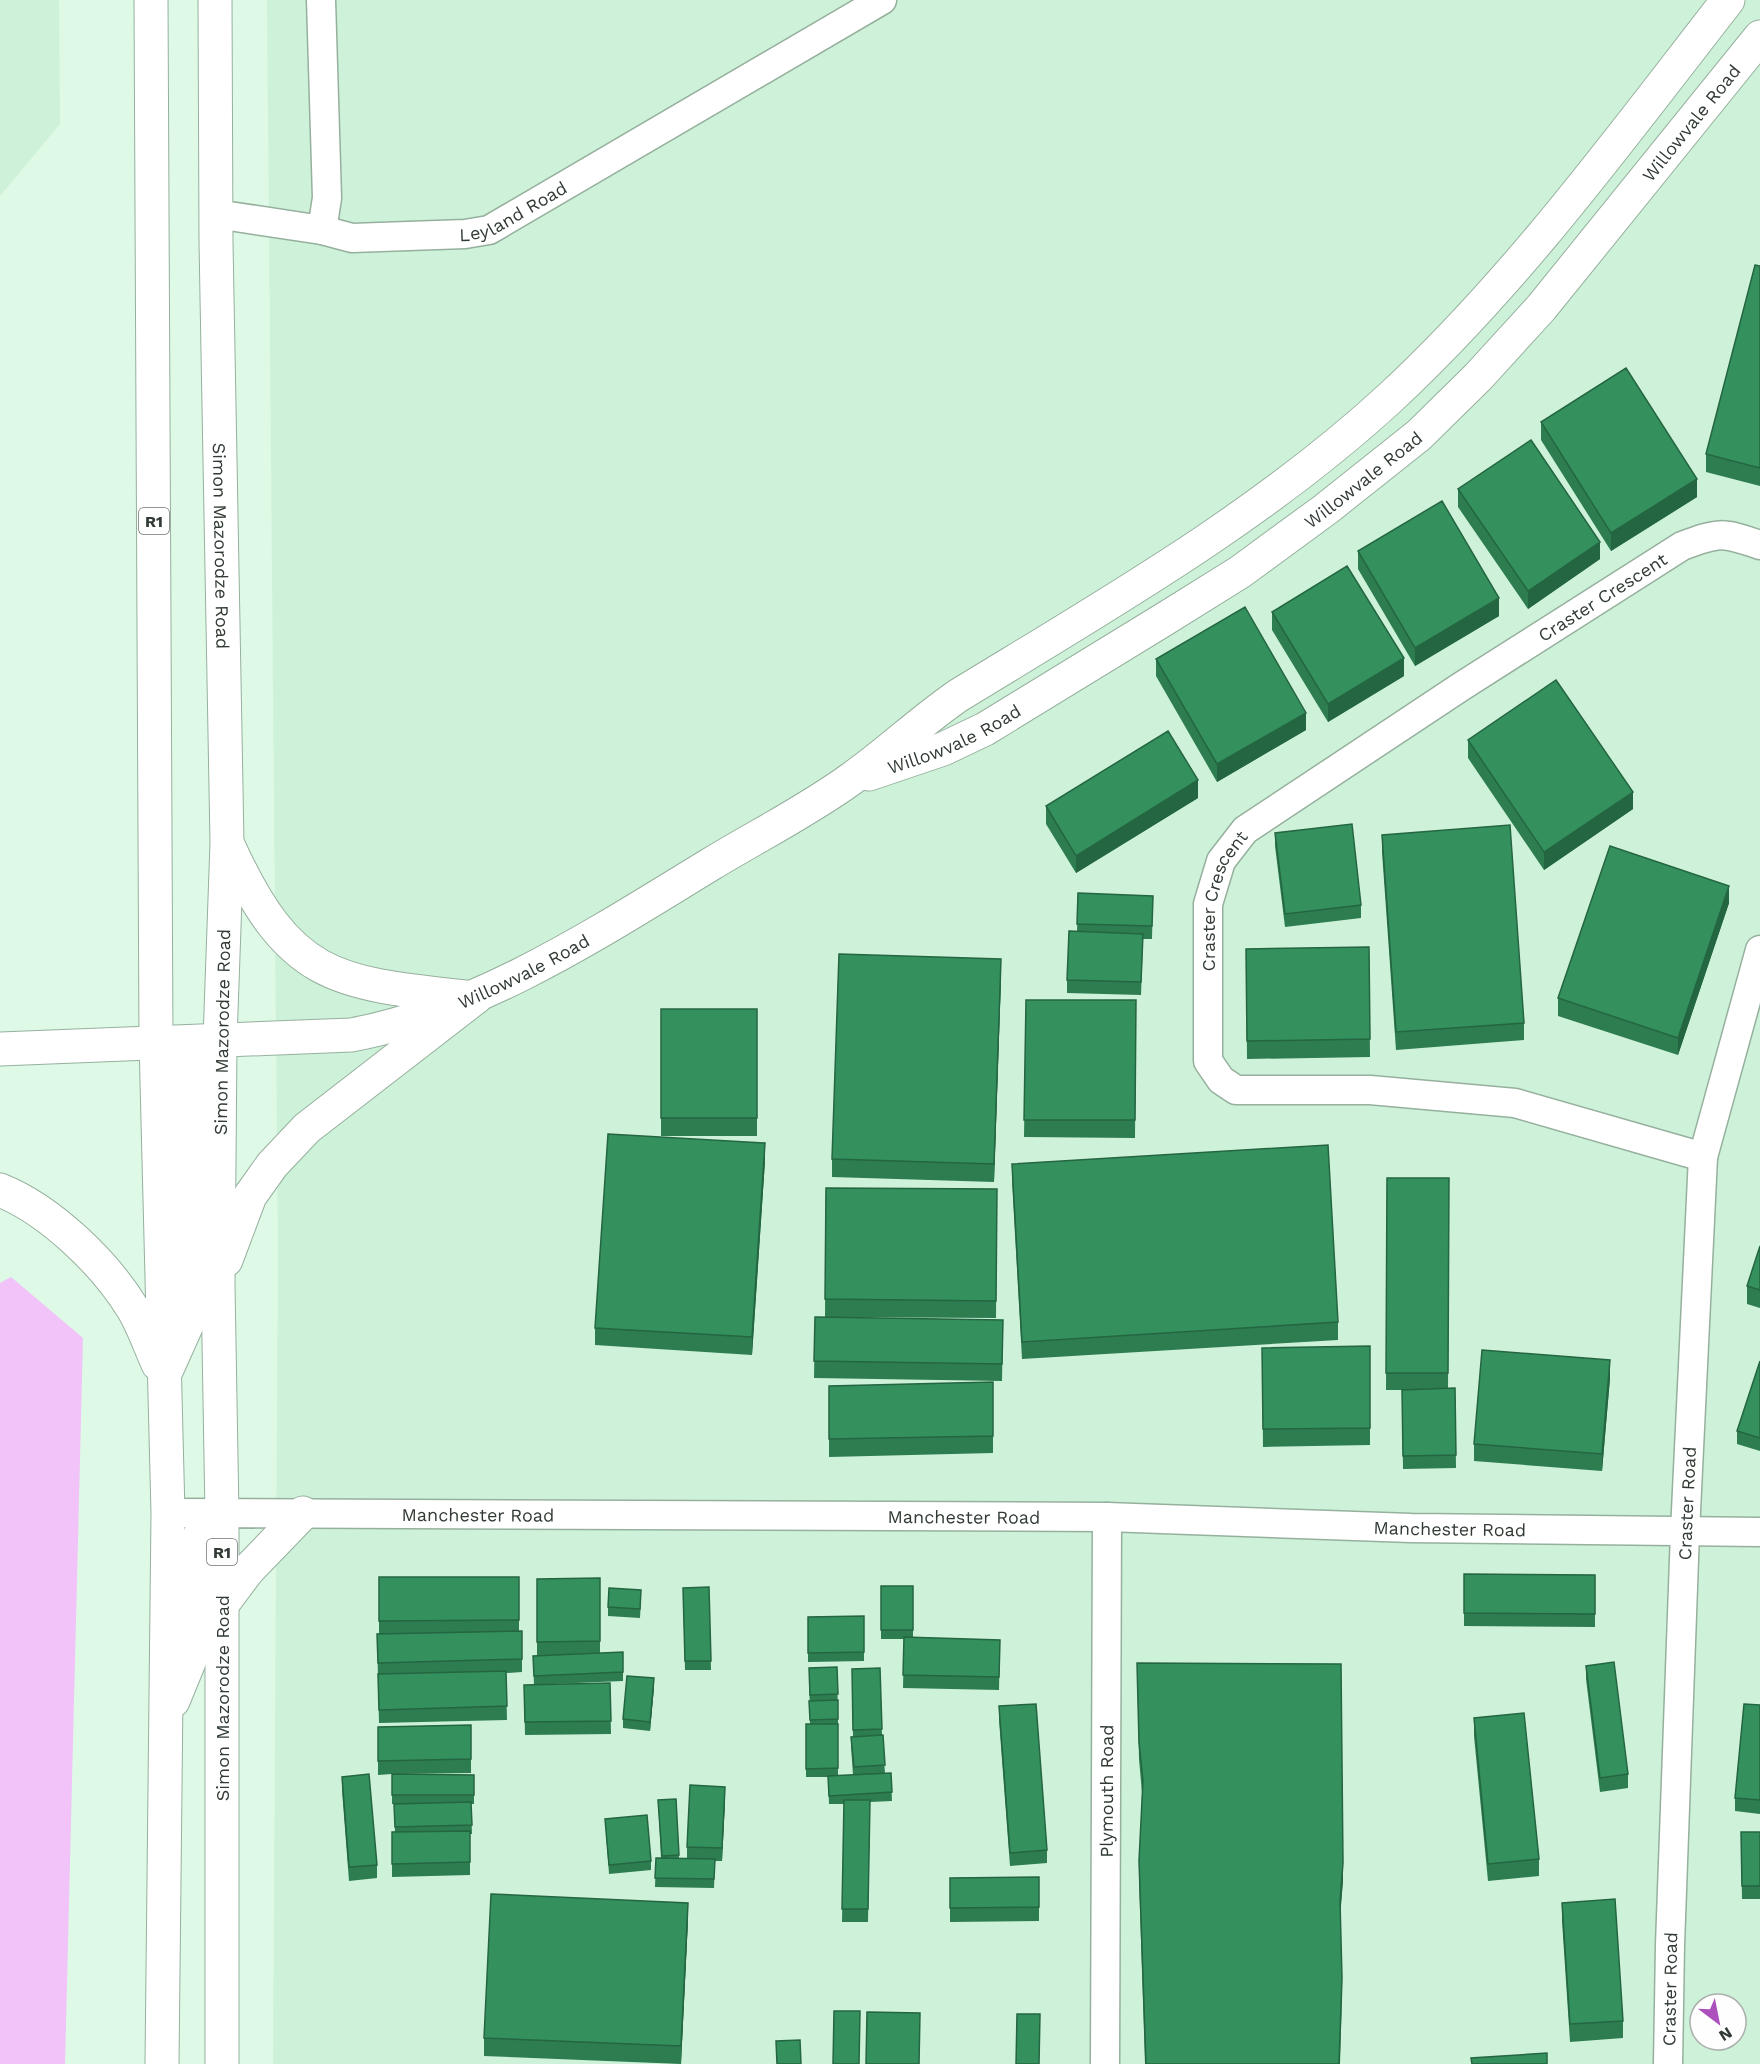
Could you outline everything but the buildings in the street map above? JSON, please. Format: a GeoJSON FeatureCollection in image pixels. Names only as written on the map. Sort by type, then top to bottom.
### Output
{"type":"FeatureCollection","features":[{"type":"Feature","properties":{"kind":"main road","name":"R1"},"geometry":{"type":"LineString","coordinates":[[152,0],[156,1042],[168,1513],[162,2064]]}},
{"type":"Feature","properties":{"kind":"main road","name":"Simon Mazorodze Road"},"geometry":{"type":"LineString","coordinates":[[215,0],[216,214],[227,843],[204,1041],[218,1284],[222,1515],[222,2064]]}},
{"type":"Feature","properties":{"kind":"main road","name":"Willowvale Road"},"geometry":{"type":"LineString","coordinates":[[0,1049],[351,1035],[389,1028],[475,998],[631,913],[851,780],[922,720],[959,695],[1216,535],[1305,469],[1390,398],[1444,345],[1497,287],[1626,131],[1728,0]]}},
{"type":"Feature","properties":{"kind":"main road","name":"Willowvale Road"},"geometry":{"type":"LineString","coordinates":[[851,780],[943,749],[985,729],[1240,572],[1326,509],[1419,435],[1478,377],[1541,308],[1760,37]]}},
{"type":"Feature","properties":{"kind":"main road"},"geometry":{"type":"LineString","coordinates":[[227,843],[261,910],[309,961],[341,978],[379,988],[475,998]]}},
{"type":"Feature","properties":{"kind":"main road"},"geometry":{"type":"LineString","coordinates":[[218,1284],[250,1196],[272,1165],[307,1128],[475,998]]}},
{"type":"Feature","properties":{"kind":"main road"},"geometry":{"type":"LineString","coordinates":[[164,1376],[189,1320],[204,1041]]}},
{"type":"Feature","properties":{"kind":"main road"},"geometry":{"type":"LineString","coordinates":[[0,1190],[38,1212],[72,1236],[106,1273],[133,1309],[164,1376]]}},
{"type":"Feature","properties":{"kind":"main road"},"geometry":{"type":"LineString","coordinates":[[221,1606],[248,1570],[303,1513]]}},
{"type":"Feature","properties":{"kind":"main road"},"geometry":{"type":"LineString","coordinates":[[167,1717],[198,1640],[199,1538],[222,1515]]}},
{"type":"Feature","properties":{"kind":"street"},"geometry":{"type":"LineString","coordinates":[[321,0],[327,198],[322,230]]}},
{"type":"Feature","properties":{"kind":"street","name":"Leyland Road"},"geometry":{"type":"LineString","coordinates":[[216,214],[322,230],[352,238],[465,234],[489,230],[882,0]]}},
{"type":"Feature","properties":{"kind":"street","name":"Craster Crescent"},"geometry":{"type":"LineString","coordinates":[[1703,1157],[1515,1103],[1370,1090],[1236,1090],[1221,1080],[1209,1061],[1208,904],[1221,861],[1245,830],[1462,686],[1682,546],[1713,534],[1734,536],[1760,545]]}},
{"type":"Feature","properties":{"kind":"street","name":"Craster Road"},"geometry":{"type":"LineString","coordinates":[[1668,2064],[1684,1532],[1703,1157],[1760,950]]}},
{"type":"Feature","properties":{"kind":"street","name":"Manchester Road"},"geometry":{"type":"LineString","coordinates":[[168,1513],[1107,1517],[1399,1527],[1760,1532]]}},
{"type":"Feature","properties":{"kind":"street","name":"Plymouth Road"},"geometry":{"type":"LineString","coordinates":[[1105,2064],[1107,1517]]}},
{"type":"Feature","properties":{"kind":"shaded area"},"geometry":{"type":"Polygon","coordinates":[[[0,0],[59,0],[60,124],[0,196],[0,0]]]}},
{"type":"Feature","properties":{"kind":"shaded area"},"geometry":{"type":"Polygon","coordinates":[[[267,0],[1760,0],[1760,2064],[273,2064],[278,1256],[267,0]]]}},
{"type":"Feature","properties":{"kind":"shaded area"},"geometry":{"type":"Polygon","coordinates":[[[11,1277],[83,1338],[65,2064],[0,2064],[0,1283],[11,1277]]]}}]}
